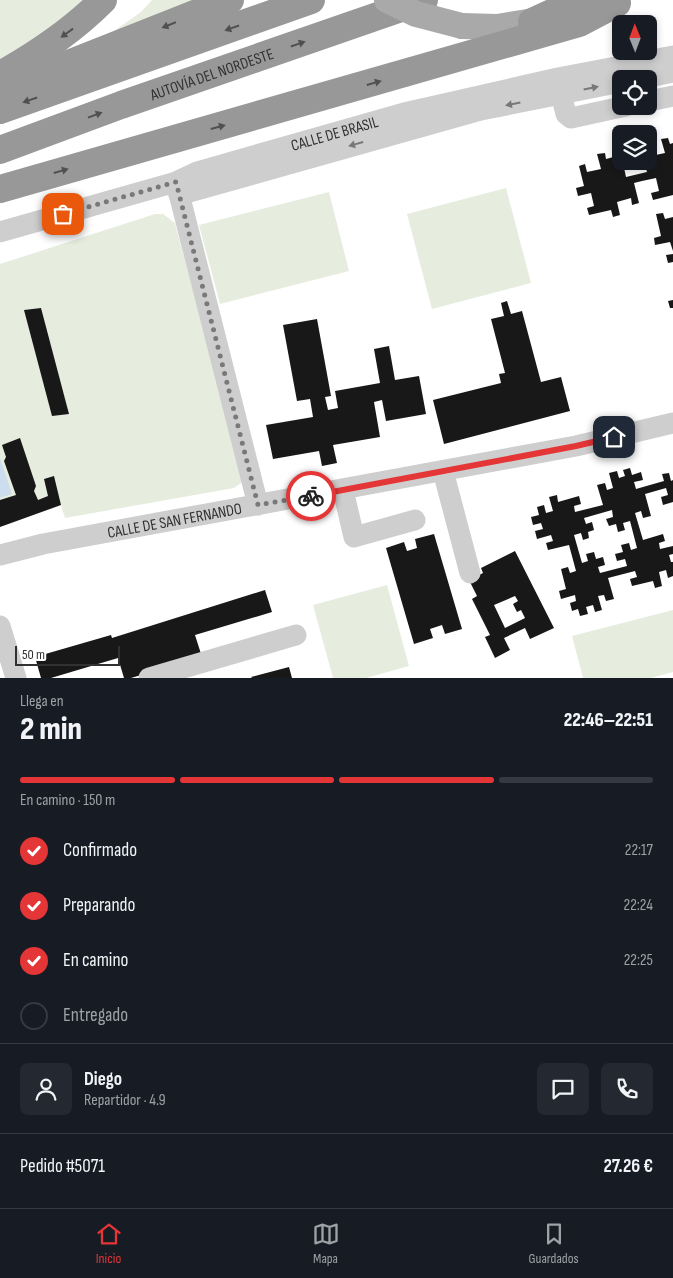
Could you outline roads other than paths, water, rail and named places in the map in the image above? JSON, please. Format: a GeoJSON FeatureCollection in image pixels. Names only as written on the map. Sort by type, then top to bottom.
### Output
{"type":"FeatureCollection","features":[{"type":"Feature","properties":{"kind":"highway"},"geometry":{"type":"LineString","coordinates":[[0,75],[38,53],[73,28],[103,0]]}},
{"type":"Feature","properties":{"kind":"highway"},"geometry":{"type":"LineString","coordinates":[[0,91],[230,0]]}},
{"type":"Feature","properties":{"kind":"highway"},"geometry":{"type":"LineString","coordinates":[[0,110],[312,0]]}},
{"type":"Feature","properties":{"kind":"highway","name":"AUTOVÍA DEL NORDESTE"},"geometry":{"type":"LineString","coordinates":[[0,150],[120,105],[424,0]]}},
{"type":"Feature","properties":{"kind":"highway"},"geometry":{"type":"LineString","coordinates":[[532,22],[580,0]]}},
{"type":"Feature","properties":{"kind":"highway"},"geometry":{"type":"LineString","coordinates":[[0,189],[565,28],[622,2]]}},
{"type":"Feature","properties":{"kind":"main road"},"geometry":{"type":"LineString","coordinates":[[387,0],[416,14],[462,26],[498,27],[532,22],[622,2]]}},
{"type":"Feature","properties":{"kind":"street","name":"CALLE DE BRASIL"},"geometry":{"type":"LineString","coordinates":[[177,188],[197,172],[404,113],[558,78],[673,56]]}},
{"type":"Feature","properties":{"kind":"street"},"geometry":{"type":"LineString","coordinates":[[657,75],[673,72]]}},
{"type":"Feature","properties":{"kind":"street","name":"CALLE DE BRASIL"},"geometry":{"type":"LineString","coordinates":[[0,232],[480,110],[612,84]]}},
{"type":"Feature","properties":{"kind":"street"},"geometry":{"type":"LineString","coordinates":[[561,94],[566,114],[571,118],[612,109]]}},
{"type":"Feature","properties":{"kind":"street"},"geometry":{"type":"LineString","coordinates":[[657,100],[673,96]]}},
{"type":"Feature","properties":{"kind":"street"},"geometry":{"type":"LineString","coordinates":[[177,188],[258,505]]}},
{"type":"Feature","properties":{"kind":"street","name":"CALLE DE SAN FERNANDO"},"geometry":{"type":"LineString","coordinates":[[0,555],[43,544],[576,446],[672,422]]}},
{"type":"Feature","properties":{"kind":"street"},"geometry":{"type":"LineString","coordinates":[[443,471],[470,573]]}},
{"type":"Feature","properties":{"kind":"street"},"geometry":{"type":"LineString","coordinates":[[343,490],[354,537],[415,520]]}},
{"type":"Feature","properties":{"kind":"street"},"geometry":{"type":"LineString","coordinates":[[1,635],[16,678]]}},
{"type":"Feature","properties":{"kind":"street"},"geometry":{"type":"LineString","coordinates":[[149,678],[296,635]]}},
{"type":"Feature","properties":{"kind":"water"},"geometry":{"type":"Polygon","coordinates":[[[0,458],[12,494],[0,498],[0,458]]]}}]}
